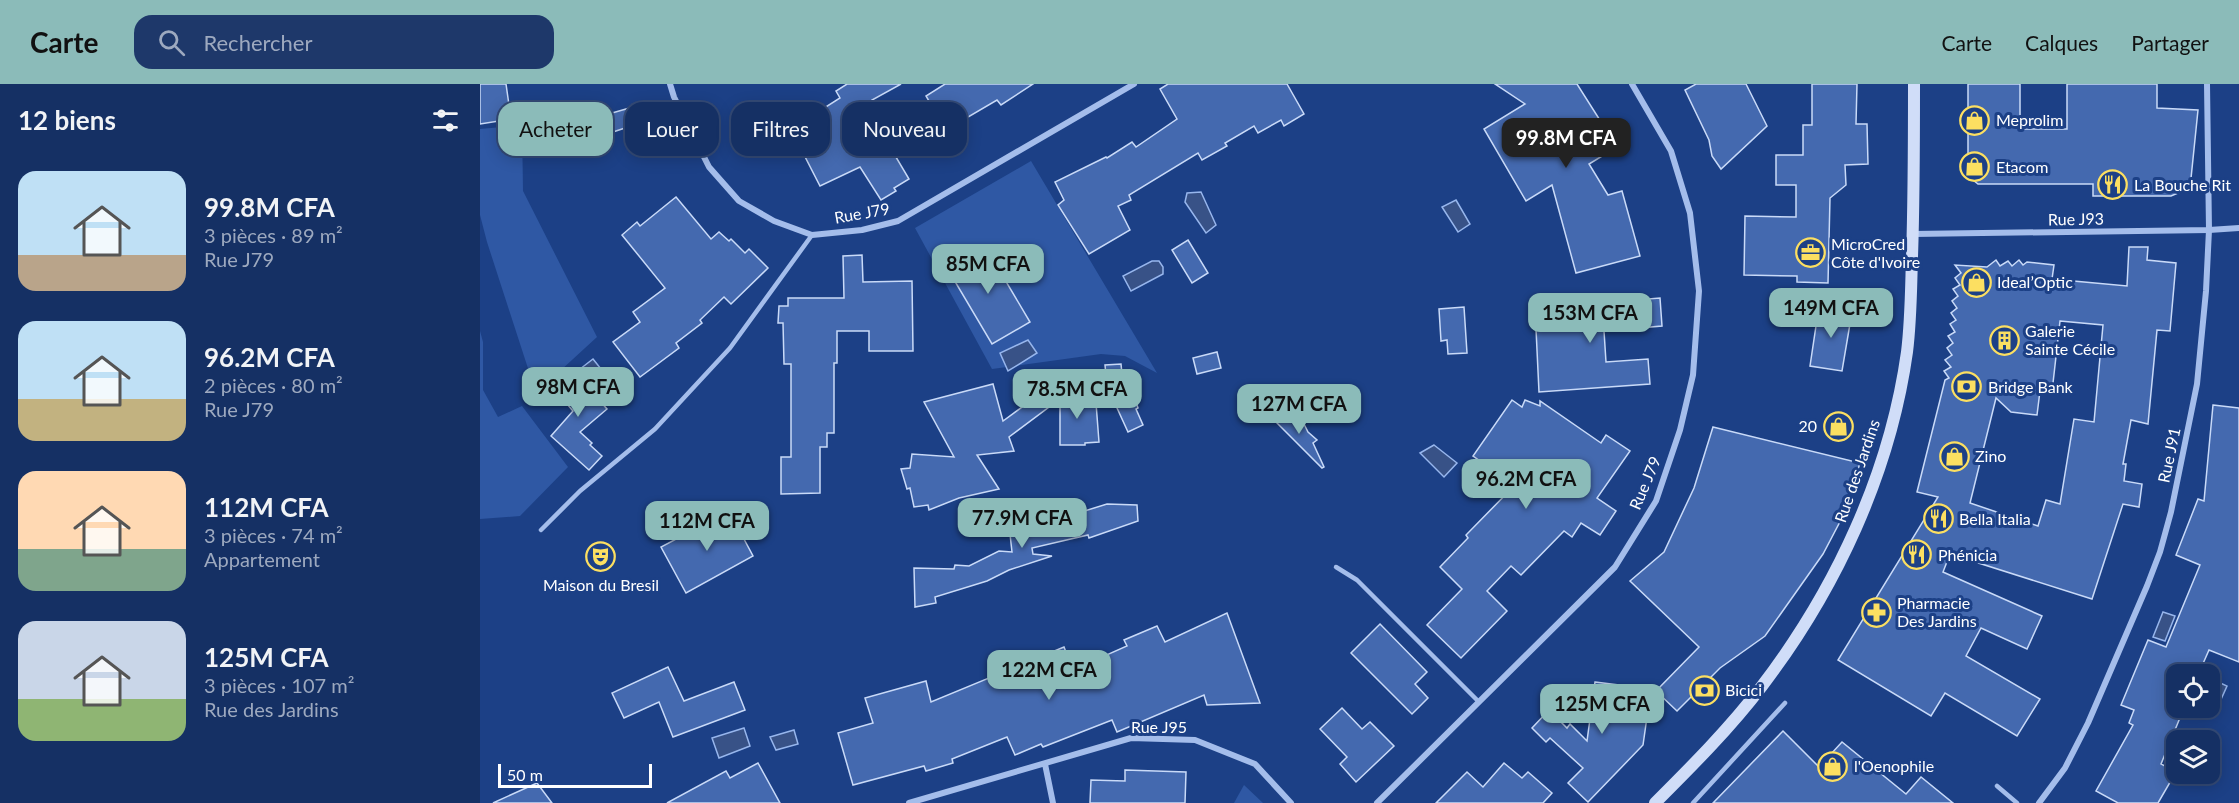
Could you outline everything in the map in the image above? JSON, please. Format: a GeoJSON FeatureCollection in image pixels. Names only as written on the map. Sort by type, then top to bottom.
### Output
{"type":"FeatureCollection","features":[{"type":"Feature","properties":{"kind":"main road","name":"Rue des Jardins"},"geometry":{"type":"LineString","coordinates":[[1655,803],[1700,758],[1762,686],[1815,607],[1845,553],[1876,474],[1903,377],[1911,307],[1914,84]]}},
{"type":"Feature","properties":{"kind":"street","name":"Rue J79"},"geometry":{"type":"LineString","coordinates":[[670,84],[674,97],[709,167],[739,201],[774,221],[812,235],[862,231],[898,221],[1134,84]]}},
{"type":"Feature","properties":{"kind":"street","name":"Rue J79"},"geometry":{"type":"LineString","coordinates":[[1377,803],[1615,567],[1656,501],[1680,430],[1693,375],[1699,291],[1690,213],[1671,150],[1632,84]]}},
{"type":"Feature","properties":{"kind":"street","name":"Rue J91"},"geometry":{"type":"LineString","coordinates":[[2039,803],[2065,768],[2088,723],[2160,552],[2173,502],[2197,384],[2210,231],[2207,84]]}},
{"type":"Feature","properties":{"kind":"street","name":"Rue J93"},"geometry":{"type":"LineString","coordinates":[[1913,234],[2210,231],[2239,228]]}},
{"type":"Feature","properties":{"kind":"street","name":"Rue J95"},"geometry":{"type":"LineString","coordinates":[[909,803],[1131,738],[1195,740],[1255,764],[1291,803]]}},
{"type":"Feature","properties":{"kind":"street"},"geometry":{"type":"LineString","coordinates":[[1045,764],[1053,803]]}},
{"type":"Feature","properties":{"kind":"lane"},"geometry":{"type":"LineString","coordinates":[[541,530],[580,491],[655,429],[730,348],[812,235]]}},
{"type":"Feature","properties":{"kind":"lane"},"geometry":{"type":"LineString","coordinates":[[1336,567],[1357,580],[1479,702]]}},
{"type":"Feature","properties":{"kind":"lane"},"geometry":{"type":"LineString","coordinates":[[1693,803],[1785,703]]}},
{"type":"Feature","properties":{"kind":"lane"},"geometry":{"type":"LineString","coordinates":[[1997,786],[2018,803]]}},
{"type":"Feature","properties":{"kind":"shaded area"},"geometry":{"type":"Polygon","coordinates":[[[498,127],[498,156],[522,156],[523,191],[597,337],[536,393],[480,215],[480,129],[498,127]]]}},
{"type":"Feature","properties":{"kind":"shaded area"},"geometry":{"type":"Polygon","coordinates":[[[1031,161],[1157,373],[1125,356],[1101,354],[992,369],[915,228],[1031,161]]]}},
{"type":"Feature","properties":{"kind":"shaded area"},"geometry":{"type":"Polygon","coordinates":[[[1201,192],[1216,225],[1206,233],[1185,202],[1187,193],[1201,192]]]}},
{"type":"Feature","properties":{"kind":"shaded area"},"geometry":{"type":"Polygon","coordinates":[[[1456,200],[1470,224],[1458,232],[1442,207],[1456,200]]]}},
{"type":"Feature","properties":{"kind":"shaded area"},"geometry":{"type":"Polygon","coordinates":[[[1152,261],[1159,261],[1163,267],[1163,274],[1131,291],[1123,276],[1152,261]]]}},
{"type":"Feature","properties":{"kind":"shaded area"},"geometry":{"type":"Polygon","coordinates":[[[480,331],[483,342],[483,390],[498,417],[522,406],[568,467],[520,516],[480,519],[480,331]]]}},
{"type":"Feature","properties":{"kind":"shaded area"},"geometry":{"type":"Polygon","coordinates":[[[1028,340],[1037,353],[1008,371],[1000,353],[1028,340]]]}},
{"type":"Feature","properties":{"kind":"shaded area"},"geometry":{"type":"Polygon","coordinates":[[[593,359],[605,374],[612,374],[610,381],[613,384],[602,393],[580,369],[593,359]]]}},
{"type":"Feature","properties":{"kind":"shaded area"},"geometry":{"type":"Polygon","coordinates":[[[1434,445],[1457,463],[1444,477],[1420,453],[1434,445]]]}},
{"type":"Feature","properties":{"kind":"shaded area"},"geometry":{"type":"Polygon","coordinates":[[[2163,612],[2175,616],[2165,641],[2153,637],[2163,612]]]}},
{"type":"Feature","properties":{"kind":"shaded area"},"geometry":{"type":"Polygon","coordinates":[[[2220,683],[2227,686],[2220,702],[2220,683]]]}},
{"type":"Feature","properties":{"kind":"shaded area"},"geometry":{"type":"Polygon","coordinates":[[[744,728],[750,746],[719,758],[712,738],[744,728]]]}},
{"type":"Feature","properties":{"kind":"shaded area"},"geometry":{"type":"Polygon","coordinates":[[[794,730],[798,744],[776,750],[770,737],[794,730]]]}},
{"type":"Feature","properties":{"kind":"shaded area"},"geometry":{"type":"Polygon","coordinates":[[[1244,785],[1263,803],[1234,803],[1244,785]]]}},
{"type":"Feature","properties":{"kind":"building"},"geometry":{"type":"Polygon","coordinates":[[[480,84],[506,84],[509,102],[498,102],[498,121],[480,124],[480,84]]]}},
{"type":"Feature","properties":{"kind":"building"},"geometry":{"type":"Polygon","coordinates":[[[847,84],[901,84],[872,100],[873,102],[842,102],[842,156],[895,156],[909,179],[894,188],[896,191],[881,200],[860,167],[820,186],[805,156],[830,156],[830,104],[840,98],[836,91],[847,84]]]}},
{"type":"Feature","properties":{"kind":"building"},"geometry":{"type":"Polygon","coordinates":[[[945,84],[1033,84],[1001,105],[997,100],[967,118],[967,102],[930,102],[926,96],[945,84]]]}},
{"type":"Feature","properties":{"kind":"building"},"geometry":{"type":"Polygon","coordinates":[[[1168,84],[1287,84],[1304,114],[1284,126],[1281,120],[1258,133],[1254,126],[1225,143],[1227,146],[1202,160],[1198,153],[1129,195],[1131,200],[1118,206],[1130,230],[1089,254],[1058,205],[1064,200],[1055,182],[1107,158],[1132,142],[1136,147],[1177,119],[1160,89],[1168,84]]]}},
{"type":"Feature","properties":{"kind":"building"},"geometry":{"type":"Polygon","coordinates":[[[1495,84],[1577,84],[1617,147],[1589,164],[1608,195],[1622,191],[1640,256],[1576,273],[1552,185],[1526,201],[1484,129],[1525,104],[1495,84]]]}},
{"type":"Feature","properties":{"kind":"building"},"geometry":{"type":"Polygon","coordinates":[[[1696,84],[1746,84],[1767,126],[1721,169],[1712,156],[1709,140],[1685,90],[1696,84]]]}},
{"type":"Feature","properties":{"kind":"building"},"geometry":{"type":"Polygon","coordinates":[[[1812,84],[1857,84],[1856,124],[1867,124],[1868,164],[1845,165],[1846,185],[1830,198],[1828,283],[1797,282],[1797,276],[1744,275],[1745,216],[1796,217],[1796,185],[1776,185],[1776,155],[1803,155],[1803,125],[1812,125],[1812,84]]]}},
{"type":"Feature","properties":{"kind":"building"},"geometry":{"type":"Polygon","coordinates":[[[1968,84],[2020,84],[2020,129],[2067,129],[2067,84],[2157,84],[2157,108],[2198,110],[2190,188],[2171,196],[2093,196],[2093,184],[1978,184],[1968,176],[1968,84]]]}},
{"type":"Feature","properties":{"kind":"building"},"geometry":{"type":"Polygon","coordinates":[[[625,109],[625,128],[613,132],[613,113],[625,109]]]}},
{"type":"Feature","properties":{"kind":"building"},"geometry":{"type":"Polygon","coordinates":[[[676,197],[711,239],[719,232],[729,241],[731,239],[745,253],[749,249],[768,268],[731,304],[724,297],[700,320],[702,323],[676,343],[679,348],[640,377],[613,342],[640,322],[633,312],[665,288],[622,235],[637,222],[640,226],[676,197]]]}},
{"type":"Feature","properties":{"kind":"building"},"geometry":{"type":"Polygon","coordinates":[[[1188,240],[1208,273],[1192,283],[1172,250],[1188,240]]]}},
{"type":"Feature","properties":{"kind":"building"},"geometry":{"type":"Polygon","coordinates":[[[985,246],[1030,322],[992,344],[947,268],[985,246]]]}},
{"type":"Feature","properties":{"kind":"building"},"geometry":{"type":"Polygon","coordinates":[[[2129,247],[2148,247],[2147,260],[2176,263],[2170,331],[2157,330],[2148,424],[2131,420],[2123,464],[2126,464],[2124,481],[2142,484],[2139,507],[2123,504],[2092,599],[1950,554],[1943,572],[2042,616],[2027,649],[1981,628],[1966,656],[2040,699],[2017,736],[1945,693],[1931,716],[1838,660],[1938,497],[1917,492],[1945,380],[1949,378],[1944,371],[1951,367],[1945,360],[1952,355],[1947,348],[1953,343],[1948,336],[1955,332],[1950,324],[1956,320],[1951,313],[1957,308],[1952,301],[1958,296],[1953,289],[1960,285],[1955,278],[1961,273],[1955,265],[1987,267],[1996,260],[2000,266],[2008,261],[2012,266],[2019,260],[2023,265],[2027,262],[2054,265],[2052,279],[2127,286],[2129,247]],[[2060,321],[2052,392],[2040,391],[2037,415],[2011,412],[1996,398],[1970,503],[2038,526],[2046,500],[2060,504],[2074,419],[2094,422],[2103,325],[2060,321]]]}},
{"type":"Feature","properties":{"kind":"building"},"geometry":{"type":"Polygon","coordinates":[[[862,255],[863,282],[912,281],[913,351],[869,351],[869,331],[837,331],[837,363],[834,363],[834,433],[827,433],[827,447],[820,447],[820,493],[781,494],[781,457],[791,457],[791,364],[784,364],[783,323],[778,323],[779,306],[788,306],[788,298],[844,298],[843,256],[862,255]]]}},
{"type":"Feature","properties":{"kind":"building"},"geometry":{"type":"Polygon","coordinates":[[[1660,298],[1662,326],[1604,331],[1606,362],[1648,359],[1650,384],[1539,392],[1535,308],[1660,298]]]}},
{"type":"Feature","properties":{"kind":"building"},"geometry":{"type":"Polygon","coordinates":[[[1819,306],[1852,312],[1842,371],[1810,366],[1819,306]]]}},
{"type":"Feature","properties":{"kind":"building"},"geometry":{"type":"Polygon","coordinates":[[[1464,307],[1467,353],[1448,354],[1447,340],[1441,341],[1439,309],[1464,307]]]}},
{"type":"Feature","properties":{"kind":"building"},"geometry":{"type":"Polygon","coordinates":[[[1217,352],[1221,368],[1197,374],[1193,358],[1217,352]]]}},
{"type":"Feature","properties":{"kind":"building"},"geometry":{"type":"Polygon","coordinates":[[[1121,364],[1124,394],[1132,391],[1143,425],[1128,432],[1107,386],[1105,365],[1121,364]]]}},
{"type":"Feature","properties":{"kind":"building"},"geometry":{"type":"Polygon","coordinates":[[[571,368],[607,409],[580,432],[602,456],[589,470],[551,436],[573,411],[551,385],[571,368]]]}},
{"type":"Feature","properties":{"kind":"building"},"geometry":{"type":"Polygon","coordinates":[[[993,384],[1003,421],[1044,391],[1053,404],[1009,437],[1014,451],[977,455],[999,489],[959,498],[929,510],[928,505],[914,507],[910,488],[907,489],[901,469],[910,468],[912,454],[954,457],[924,402],[993,384]]]}},
{"type":"Feature","properties":{"kind":"building"},"geometry":{"type":"Polygon","coordinates":[[[1060,384],[1080,401],[1096,403],[1099,442],[1085,443],[1085,445],[1060,445],[1060,384]]]}},
{"type":"Feature","properties":{"kind":"building"},"geometry":{"type":"Polygon","coordinates":[[[1512,400],[1522,407],[1525,400],[1540,406],[1540,401],[1601,443],[1606,435],[1630,451],[1597,498],[1616,511],[1600,535],[1581,523],[1572,537],[1564,531],[1521,575],[1511,566],[1487,591],[1507,611],[1461,658],[1427,625],[1462,589],[1440,567],[1468,538],[1466,535],[1515,485],[1473,456],[1512,400]]]}},
{"type":"Feature","properties":{"kind":"building"},"geometry":{"type":"Polygon","coordinates":[[[2213,405],[2239,408],[2239,662],[2209,650],[2203,664],[2166,664],[2166,718],[2180,718],[2175,730],[2166,730],[2166,752],[2161,764],[2166,767],[2166,784],[2169,784],[2158,803],[2118,803],[2096,791],[2133,725],[2129,723],[2134,710],[2121,705],[2148,640],[2166,647],[2200,565],[2176,555],[2198,499],[2204,501],[2213,405]]]}},
{"type":"Feature","properties":{"kind":"building"},"geometry":{"type":"Polygon","coordinates":[[[1280,409],[1297,423],[1302,420],[1308,432],[1317,440],[1313,443],[1324,467],[1322,468],[1272,418],[1280,409]]]}},
{"type":"Feature","properties":{"kind":"building"},"geometry":{"type":"Polygon","coordinates":[[[1713,427],[1860,463],[1843,516],[1823,554],[1765,636],[1720,668],[1677,711],[1656,691],[1699,647],[1630,581],[1664,552],[1694,488],[1713,427]]]}},
{"type":"Feature","properties":{"kind":"building"},"geometry":{"type":"Polygon","coordinates":[[[1107,504],[1137,505],[1138,521],[1089,538],[1088,535],[1032,548],[1033,554],[1052,556],[1009,570],[987,581],[935,597],[936,603],[915,607],[914,568],[954,569],[955,565],[969,566],[999,551],[1012,552],[1010,534],[1019,532],[1017,522],[1046,512],[1049,522],[1107,504]]]}},
{"type":"Feature","properties":{"kind":"building"},"geometry":{"type":"Polygon","coordinates":[[[729,511],[753,556],[686,593],[661,547],[729,511]]]}},
{"type":"Feature","properties":{"kind":"building"},"geometry":{"type":"Polygon","coordinates":[[[1227,613],[1260,703],[1207,705],[1204,695],[1117,732],[1112,720],[1043,747],[1041,744],[1015,755],[1007,737],[952,759],[953,763],[926,771],[924,766],[853,785],[838,733],[873,723],[865,698],[926,681],[931,702],[1064,647],[1073,670],[1127,646],[1124,640],[1157,626],[1165,642],[1227,613]]]}},
{"type":"Feature","properties":{"kind":"building"},"geometry":{"type":"Polygon","coordinates":[[[1380,624],[1427,672],[1415,684],[1428,698],[1412,714],[1351,653],[1380,624]]]}},
{"type":"Feature","properties":{"kind":"building"},"geometry":{"type":"Polygon","coordinates":[[[668,667],[684,701],[734,682],[745,710],[673,737],[659,702],[624,718],[612,693],[668,667]]]}},
{"type":"Feature","properties":{"kind":"building"},"geometry":{"type":"Polygon","coordinates":[[[1595,682],[1651,689],[1643,745],[1588,802],[1568,783],[1583,768],[1550,738],[1546,742],[1532,728],[1549,710],[1567,728],[1570,724],[1587,741],[1595,682]]]}},
{"type":"Feature","properties":{"kind":"building"},"geometry":{"type":"Polygon","coordinates":[[[1342,708],[1362,729],[1370,722],[1394,746],[1356,782],[1340,764],[1347,757],[1320,729],[1342,708]]]}},
{"type":"Feature","properties":{"kind":"building"},"geometry":{"type":"Polygon","coordinates":[[[1783,731],[1819,767],[1842,742],[1906,794],[1921,777],[1953,803],[1713,803],[1783,731]]]}},
{"type":"Feature","properties":{"kind":"building"},"geometry":{"type":"Polygon","coordinates":[[[758,763],[780,803],[667,803],[726,771],[730,778],[758,763]]]}},
{"type":"Feature","properties":{"kind":"building"},"geometry":{"type":"Polygon","coordinates":[[[1504,763],[1522,778],[1528,772],[1552,793],[1543,803],[1436,803],[1467,772],[1483,787],[1504,763]]]}},
{"type":"Feature","properties":{"kind":"building"},"geometry":{"type":"Polygon","coordinates":[[[1125,770],[1186,772],[1185,803],[1090,803],[1091,780],[1125,781],[1125,770]]]}},
{"type":"Feature","properties":{"kind":"building"},"geometry":{"type":"Polygon","coordinates":[[[537,783],[552,803],[493,803],[537,783]]]}},
{"type":"Feature","properties":{"kind":"place","name":"Meprolim"},"geometry":{"type":"Point","coordinates":[1975,120]}},
{"type":"Feature","properties":{"kind":"place","name":"Etacom"},"geometry":{"type":"Point","coordinates":[1975,167]}},
{"type":"Feature","properties":{"kind":"place","name":"La Bouche Rit"},"geometry":{"type":"Point","coordinates":[2113,185]}},
{"type":"Feature","properties":{"kind":"place","name":"MicroCred Côte d'Ivoire"},"geometry":{"type":"Point","coordinates":[1810,253]}},
{"type":"Feature","properties":{"kind":"place","name":"Ideal’Optic"},"geometry":{"type":"Point","coordinates":[1976,282]}},
{"type":"Feature","properties":{"kind":"place","name":"Galerie Sainte Cécile"},"geometry":{"type":"Point","coordinates":[2004,340]}},
{"type":"Feature","properties":{"kind":"place","name":"Bridge Bank"},"geometry":{"type":"Point","coordinates":[1967,387]}},
{"type":"Feature","properties":{"kind":"place","name":"20"},"geometry":{"type":"Point","coordinates":[1838,426]}},
{"type":"Feature","properties":{"kind":"place","name":"Zino"},"geometry":{"type":"Point","coordinates":[1954,456]}},
{"type":"Feature","properties":{"kind":"place","name":"Bella Italia"},"geometry":{"type":"Point","coordinates":[1938,519]}},
{"type":"Feature","properties":{"kind":"place","name":"Phénicia"},"geometry":{"type":"Point","coordinates":[1917,555]}},
{"type":"Feature","properties":{"kind":"place","name":"Maison du Bresil"},"geometry":{"type":"Point","coordinates":[601,557]}},
{"type":"Feature","properties":{"kind":"place","name":"Pharmacie Des Jardins"},"geometry":{"type":"Point","coordinates":[1876,612]}},
{"type":"Feature","properties":{"kind":"place","name":"Bicici"},"geometry":{"type":"Point","coordinates":[1704,690]}},
{"type":"Feature","properties":{"kind":"place","name":"l'Oenophile"},"geometry":{"type":"Point","coordinates":[1833,766]}}]}
